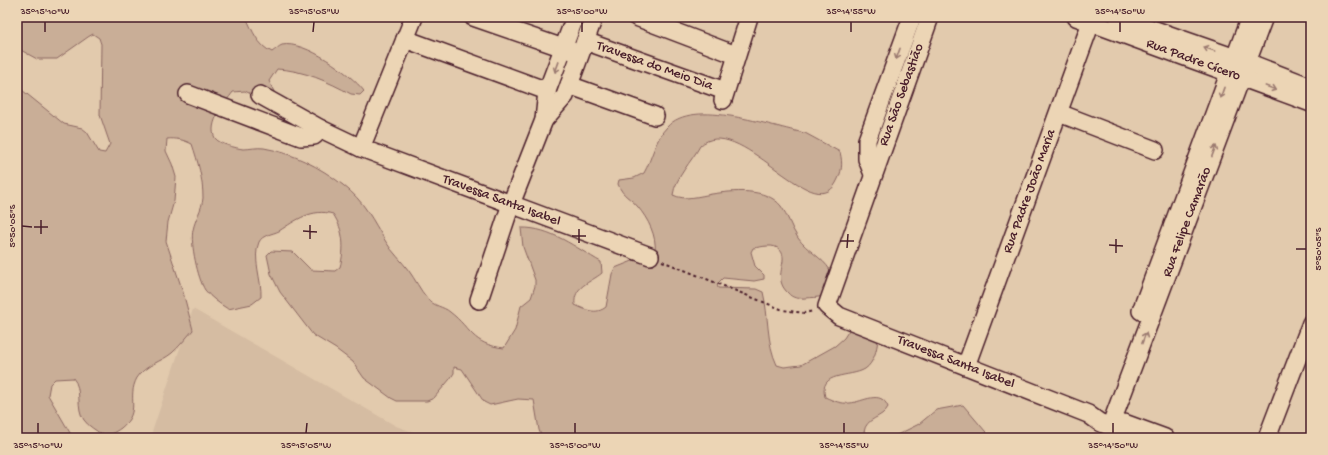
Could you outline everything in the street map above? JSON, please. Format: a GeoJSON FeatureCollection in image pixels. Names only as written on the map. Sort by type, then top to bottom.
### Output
{"type":"FeatureCollection","features":[{"type":"Feature","properties":{"kind":"street"},"geometry":{"type":"LineString","coordinates":[[361,148],[414,17]]}},
{"type":"Feature","properties":{"kind":"street","name":"Travessa do Meio Dia"},"geometry":{"type":"LineString","coordinates":[[473,17],[564,48],[583,48],[724,96],[736,55]]}},
{"type":"Feature","properties":{"kind":"street"},"geometry":{"type":"LineString","coordinates":[[479,300],[511,204],[544,120],[547,91],[575,17]]}},
{"type":"Feature","properties":{"kind":"street"},"geometry":{"type":"LineString","coordinates":[[544,120],[565,96],[594,17]]}},
{"type":"Feature","properties":{"kind":"street"},"geometry":{"type":"LineString","coordinates":[[636,17],[736,55],[749,17]]}},
{"type":"Feature","properties":{"kind":"street","name":"Rua São Sebastião"},"geometry":{"type":"LineString","coordinates":[[874,174],[867,159],[866,149],[869,135],[912,17]]}},
{"type":"Feature","properties":{"kind":"street","name":"Rua São Sebastião"},"geometry":{"type":"LineString","coordinates":[[823,308],[874,174],[930,17]]}},
{"type":"Feature","properties":{"kind":"street","name":"Rua Padre Cícero"},"geometry":{"type":"LineString","coordinates":[[1118,17],[1238,68],[1311,103]]}},
{"type":"Feature","properties":{"kind":"street","name":"Rua Felipe Camarão"},"geometry":{"type":"LineString","coordinates":[[1238,68],[1250,17]]}},
{"type":"Feature","properties":{"kind":"street","name":"Rua Felipe Camarão"},"geometry":{"type":"LineString","coordinates":[[1102,419],[1238,68],[1264,17]]}},
{"type":"Feature","properties":{"kind":"street","name":"Rua Padre Cícero"},"geometry":{"type":"LineString","coordinates":[[1087,19],[1238,68],[1311,87]]}},
{"type":"Feature","properties":{"kind":"street","name":"Rua Padre João Maria"},"geometry":{"type":"LineString","coordinates":[[966,366],[1059,113],[1087,19]]}},
{"type":"Feature","properties":{"kind":"street"},"geometry":{"type":"LineString","coordinates":[[405,39],[491,72],[547,91]]}},
{"type":"Feature","properties":{"kind":"street"},"geometry":{"type":"LineString","coordinates":[[569,85],[655,116]]}},
{"type":"Feature","properties":{"kind":"street"},"geometry":{"type":"LineString","coordinates":[[188,94],[301,137],[314,136],[322,129]]}},
{"type":"Feature","properties":{"kind":"street","name":"Travessa Santa Isabel"},"geometry":{"type":"LineString","coordinates":[[260,95],[322,129],[361,148],[650,256]]}},
{"type":"Feature","properties":{"kind":"street"},"geometry":{"type":"LineString","coordinates":[[1059,113],[1155,150]]}},
{"type":"Feature","properties":{"kind":"street","name":"Travessa Santa Isabel"},"geometry":{"type":"LineString","coordinates":[[823,308],[839,316],[1102,419],[1165,438]]}},
{"type":"Feature","properties":{"kind":"street"},"geometry":{"type":"LineString","coordinates":[[1267,438],[1311,323]]}},
{"type":"Feature","properties":{"kind":"street","name":"Travessa Santa Isabel"},"geometry":{"type":"LineString","coordinates":[[1102,419],[1136,438]]}},
{"type":"Feature","properties":{"kind":"path"},"geometry":{"type":"LineString","coordinates":[[650,256],[783,310],[804,313],[823,308]]}},
{"type":"Feature","properties":{"kind":"shaded area"},"geometry":{"type":"Polygon","coordinates":[[[17,17],[246,17],[259,42],[272,52],[282,45],[292,45],[315,53],[327,60],[349,76],[364,91],[360,95],[351,94],[325,81],[306,74],[277,69],[269,81],[277,98],[255,96],[245,91],[233,92],[215,120],[213,132],[215,138],[224,144],[236,148],[264,148],[285,153],[316,167],[334,178],[351,191],[363,204],[388,246],[406,267],[422,292],[430,301],[450,312],[478,339],[493,346],[504,348],[515,330],[521,306],[531,298],[535,286],[535,280],[523,247],[521,228],[543,231],[563,239],[601,262],[602,273],[583,286],[577,293],[575,299],[575,305],[587,310],[598,311],[606,307],[612,274],[615,268],[655,252],[655,240],[648,222],[638,207],[622,192],[618,184],[619,180],[634,178],[644,173],[659,137],[667,127],[679,118],[695,114],[713,114],[733,116],[805,133],[840,152],[842,164],[840,175],[836,183],[825,192],[810,190],[793,181],[753,153],[734,143],[716,139],[700,146],[680,176],[673,195],[687,198],[739,191],[758,193],[775,200],[786,213],[793,230],[801,242],[830,270],[836,287],[825,295],[818,297],[795,298],[791,296],[783,287],[781,281],[783,254],[777,248],[768,246],[753,248],[751,252],[755,266],[764,275],[764,279],[754,281],[723,278],[717,284],[718,288],[756,289],[763,292],[769,338],[773,356],[777,365],[784,367],[801,365],[835,346],[844,338],[851,327],[878,339],[877,347],[871,363],[859,372],[831,379],[826,383],[824,389],[825,397],[844,403],[876,398],[885,402],[888,407],[882,414],[868,423],[865,427],[864,432],[873,438],[542,438],[539,430],[534,400],[518,399],[490,405],[484,402],[462,369],[454,367],[454,373],[434,398],[427,401],[397,401],[364,378],[353,362],[336,349],[313,335],[280,292],[271,274],[267,255],[271,251],[293,252],[311,270],[335,271],[340,267],[343,247],[339,226],[333,214],[318,213],[304,216],[260,240],[256,255],[261,297],[252,304],[228,309],[205,290],[202,285],[195,261],[192,236],[203,198],[200,171],[192,144],[186,141],[167,139],[166,151],[176,177],[174,201],[168,222],[166,241],[183,292],[193,330],[172,353],[144,370],[137,378],[134,385],[131,416],[121,428],[109,434],[101,434],[88,424],[81,415],[78,388],[73,378],[55,379],[50,384],[48,395],[73,438],[17,438],[17,86],[64,124],[82,128],[87,132],[99,152],[105,153],[110,144],[100,115],[101,44],[99,38],[93,34],[57,59],[37,59],[17,48],[17,17]]]}},
{"type":"Feature","properties":{"kind":"shaded area"},"geometry":{"type":"Polygon","coordinates":[[[193,309],[396,426],[429,438],[150,438],[193,309]]]}},
{"type":"Feature","properties":{"kind":"shaded area"},"geometry":{"type":"Polygon","coordinates":[[[963,405],[991,438],[891,438],[919,424],[936,410],[963,405]]]}}]}
